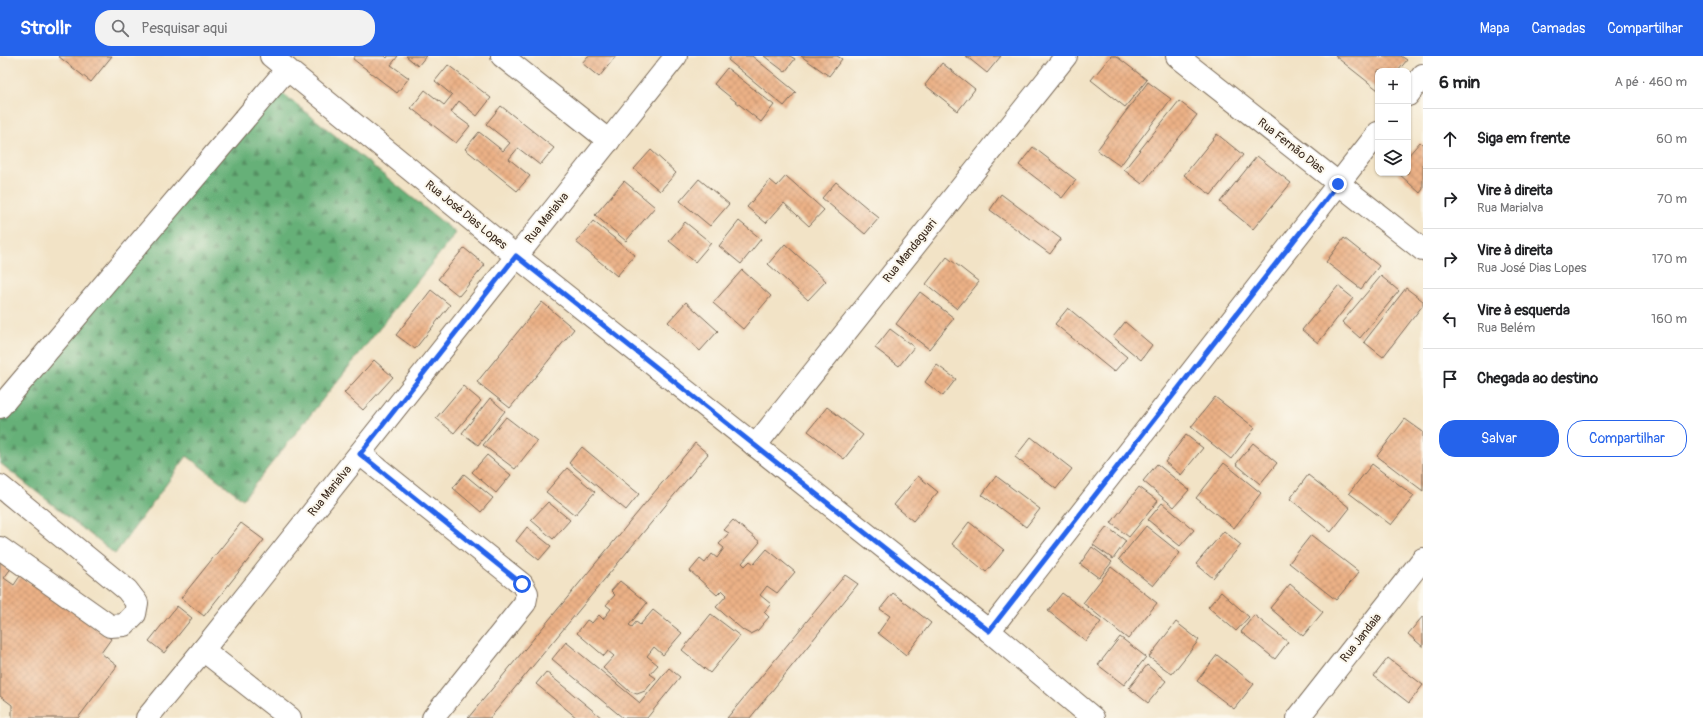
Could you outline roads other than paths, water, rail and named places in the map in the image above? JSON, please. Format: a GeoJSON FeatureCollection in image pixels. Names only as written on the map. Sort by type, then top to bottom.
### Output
{"type":"FeatureCollection","features":[{"type":"Feature","properties":{"kind":"street"},"geometry":{"type":"LineString","coordinates":[[502,56],[609,141]]}},
{"type":"Feature","properties":{"kind":"street","name":"Rua Marialva"},"geometry":{"type":"LineString","coordinates":[[147,718],[360,454],[676,56]]}},
{"type":"Feature","properties":{"kind":"street","name":"Rua Mandaguari"},"geometry":{"type":"LineString","coordinates":[[755,446],[1066,56]]}},
{"type":"Feature","properties":{"kind":"street","name":"Rua Fernão Dias"},"geometry":{"type":"LineString","coordinates":[[1178,56],[1423,250]]}},
{"type":"Feature","properties":{"kind":"street"},"geometry":{"type":"LineString","coordinates":[[0,407],[279,63]]}},
{"type":"Feature","properties":{"kind":"street","name":"Rua José Dias Lopes"},"geometry":{"type":"LineString","coordinates":[[279,63],[516,256],[989,631],[1093,718]]}},
{"type":"Feature","properties":{"kind":"street"},"geometry":{"type":"LineString","coordinates":[[1411,91],[1423,75]]}},
{"type":"Feature","properties":{"kind":"street"},"geometry":{"type":"LineString","coordinates":[[989,631],[1375,137]]}},
{"type":"Feature","properties":{"kind":"street"},"geometry":{"type":"LineString","coordinates":[[360,454],[522,584],[527,593],[525,603],[433,718]]}},
{"type":"Feature","properties":{"kind":"street"},"geometry":{"type":"LineString","coordinates":[[0,486],[127,590],[137,603],[136,614],[124,625],[110,626],[0,548]]}},
{"type":"Feature","properties":{"kind":"street","name":"Rua Jandaia"},"geometry":{"type":"LineString","coordinates":[[1298,718],[1423,559]]}},
{"type":"Feature","properties":{"kind":"street"},"geometry":{"type":"LineString","coordinates":[[203,650],[290,718]]}}]}
